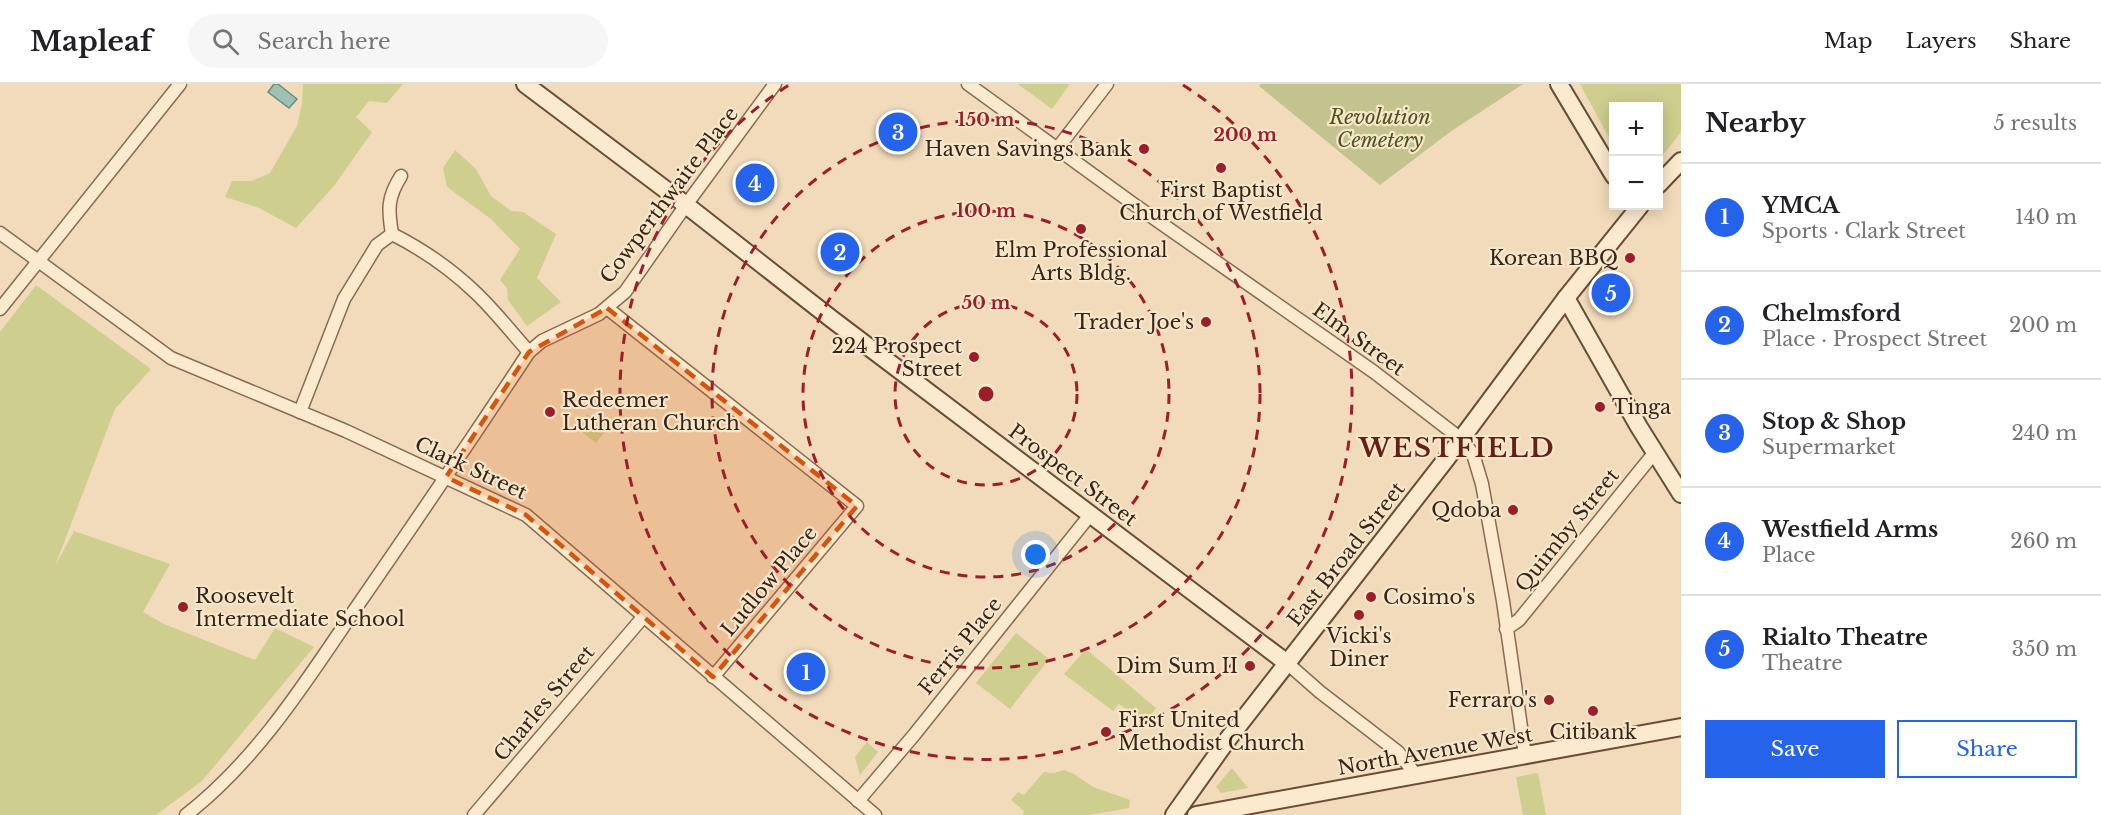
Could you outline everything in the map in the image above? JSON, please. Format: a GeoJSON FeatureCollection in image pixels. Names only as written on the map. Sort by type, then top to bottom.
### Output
{"type":"FeatureCollection","features":[{"type":"Feature","properties":{"kind":"street"},"geometry":{"type":"LineString","coordinates":[[0,309],[180,84]]}},
{"type":"Feature","properties":{"kind":"street","name":"Prospect Street"},"geometry":{"type":"LineString","coordinates":[[525,84],[1287,663],[1320,693],[1398,752],[1416,775]]}},
{"type":"Feature","properties":{"kind":"street","name":"Cowperthwaite Place"},"geometry":{"type":"LineString","coordinates":[[186,815],[233,774],[278,721],[529,352],[542,341],[599,314],[625,292],[776,84]]}},
{"type":"Feature","properties":{"kind":"street","name":"Elm Street"},"geometry":{"type":"LineString","coordinates":[[968,84],[1374,372],[1461,439],[1473,454],[1482,484],[1524,755]]}},
{"type":"Feature","properties":{"kind":"street"},"geometry":{"type":"LineString","coordinates":[[1057,149],[1107,84]]}},
{"type":"Feature","properties":{"kind":"street"},"geometry":{"type":"LineString","coordinates":[[1559,84],[1609,168]]}},
{"type":"Feature","properties":{"kind":"street"},"geometry":{"type":"LineString","coordinates":[[1663,182],[1678,169]]}},
{"type":"Feature","properties":{"kind":"street"},"geometry":{"type":"LineString","coordinates":[[392,234],[388,208],[391,191],[400,176]]}},
{"type":"Feature","properties":{"kind":"street","name":"East Broad Street"},"geometry":{"type":"LineString","coordinates":[[1174,815],[1228,739],[1461,439],[1632,210]]}},
{"type":"Feature","properties":{"kind":"street","name":"Clark Street"},"geometry":{"type":"LineString","coordinates":[[0,233],[171,358],[300,412],[526,515],[875,815]]}},
{"type":"Feature","properties":{"kind":"street"},"geometry":{"type":"LineString","coordinates":[[392,234],[461,279],[529,352]]}},
{"type":"Feature","properties":{"kind":"street"},"geometry":{"type":"LineString","coordinates":[[300,412],[344,299],[378,245],[392,234]]}},
{"type":"Feature","properties":{"kind":"street"},"geometry":{"type":"LineString","coordinates":[[1566,298],[1681,494]]}},
{"type":"Feature","properties":{"kind":"street","name":"Ludlow Place"},"geometry":{"type":"LineString","coordinates":[[607,308],[857,506],[714,677]]}},
{"type":"Feature","properties":{"kind":"street","name":"Quimby Street"},"geometry":{"type":"LineString","coordinates":[[1506,629],[1519,620],[1655,452]]}},
{"type":"Feature","properties":{"kind":"street","name":"Ferris Place"},"geometry":{"type":"LineString","coordinates":[[858,801],[1090,515]]}},
{"type":"Feature","properties":{"kind":"street","name":"Charles Street"},"geometry":{"type":"LineString","coordinates":[[474,815],[644,616]]}},
{"type":"Feature","properties":{"kind":"street","name":"North Avenue West"},"geometry":{"type":"LineString","coordinates":[[1198,815],[1681,727]]}},
{"type":"Feature","properties":{"kind":"highlighted area"},"geometry":{"type":"Polygon","coordinates":[[[607,308],[857,506],[713,677],[526,515],[446,477],[529,352],[607,308]]]}},
{"type":"Feature","properties":{"kind":"green space"},"geometry":{"type":"Polygon","coordinates":[[[303,84],[403,84],[387,103],[369,101],[356,117],[372,132],[334,186],[296,228],[259,208],[225,197],[232,181],[251,181],[270,173],[297,126],[303,84]]]}},
{"type":"Feature","properties":{"kind":"green space"},"geometry":{"type":"Polygon","coordinates":[[[1018,84],[1070,84],[1052,109],[1018,84]]]}},
{"type":"Feature","properties":{"kind":"green space","name":"Revolution Cemetery"},"geometry":{"type":"Polygon","coordinates":[[[1261,84],[1523,84],[1450,132],[1380,185],[1259,86],[1261,84]]]}},
{"type":"Feature","properties":{"kind":"green space"},"geometry":{"type":"Polygon","coordinates":[[[1580,84],[1681,84],[1681,132],[1663,155],[1663,102],[1609,102],[1609,138],[1580,84]]]}},
{"type":"Feature","properties":{"kind":"green space"},"geometry":{"type":"Polygon","coordinates":[[[455,150],[476,169],[491,196],[511,211],[523,212],[556,234],[537,278],[561,302],[527,326],[508,300],[507,288],[500,280],[520,249],[491,219],[447,187],[443,168],[455,150]]]}},
{"type":"Feature","properties":{"kind":"green space"},"geometry":{"type":"Polygon","coordinates":[[[36,285],[151,369],[115,409],[55,566],[74,531],[170,564],[143,612],[164,624],[255,660],[275,628],[314,647],[202,781],[156,815],[0,815],[0,332],[36,285]]]}},
{"type":"Feature","properties":{"kind":"green space"},"geometry":{"type":"Polygon","coordinates":[[[587,414],[606,430],[596,443],[576,427],[587,414]]]}},
{"type":"Feature","properties":{"kind":"green space"},"geometry":{"type":"Polygon","coordinates":[[[1016,633],[1049,659],[1010,709],[976,683],[1016,633]]]}},
{"type":"Feature","properties":{"kind":"green space"},"geometry":{"type":"Polygon","coordinates":[[[1086,649],[1156,708],[1145,723],[1119,704],[1113,711],[1064,674],[1086,649]]]}},
{"type":"Feature","properties":{"kind":"green space"},"geometry":{"type":"Polygon","coordinates":[[[867,742],[878,752],[860,775],[855,757],[867,742]]]}},
{"type":"Feature","properties":{"kind":"green space"},"geometry":{"type":"Polygon","coordinates":[[[1232,768],[1248,788],[1221,793],[1216,787],[1232,768]]]}},
{"type":"Feature","properties":{"kind":"green space"},"geometry":{"type":"Polygon","coordinates":[[[1064,770],[1093,787],[1130,800],[1129,808],[1089,815],[1023,815],[1024,811],[1011,800],[1018,792],[1024,795],[1044,772],[1054,773],[1064,770]]]}},
{"type":"Feature","properties":{"kind":"green space"},"geometry":{"type":"Polygon","coordinates":[[[1538,773],[1546,815],[1523,815],[1516,777],[1538,773]]]}},
{"type":"Feature","properties":{"kind":"shaded area"},"geometry":{"type":"Polygon","coordinates":[[[274,84],[278,84],[297,99],[289,108],[268,92],[274,84]]]}},
{"type":"Feature","properties":{"kind":"place","name":"Stop & Shop"},"geometry":{"type":"Point","coordinates":[898,132]}},
{"type":"Feature","properties":{"kind":"place","name":"Haven Savings Bank"},"geometry":{"type":"Point","coordinates":[1144,149]}},
{"type":"Feature","properties":{"kind":"place","name":"First Baptist Church of Westfield"},"geometry":{"type":"Point","coordinates":[1221,168]}},
{"type":"Feature","properties":{"kind":"place","name":"Westfield Arms"},"geometry":{"type":"Point","coordinates":[755,183]}},
{"type":"Feature","properties":{"kind":"place","name":"Elm Professional Arts Bldg."},"geometry":{"type":"Point","coordinates":[1081,229]}},
{"type":"Feature","properties":{"kind":"place","name":"Chelmsford"},"geometry":{"type":"Point","coordinates":[840,252]}},
{"type":"Feature","properties":{"kind":"place","name":"Korean BBQ"},"geometry":{"type":"Point","coordinates":[1630,258]}},
{"type":"Feature","properties":{"kind":"place","name":"Rialto Theatre"},"geometry":{"type":"Point","coordinates":[1611,293]}},
{"type":"Feature","properties":{"kind":"place","name":"Trader Joe's"},"geometry":{"type":"Point","coordinates":[1206,322]}},
{"type":"Feature","properties":{"kind":"place","name":"224 Prospect Street"},"geometry":{"type":"Point","coordinates":[974,357]}},
{"type":"Feature","properties":{"kind":"place","name":"Tinga"},"geometry":{"type":"Point","coordinates":[1600,407]}},
{"type":"Feature","properties":{"kind":"place","name":"Redeemer Lutheran Church"},"geometry":{"type":"Point","coordinates":[550,412]}},
{"type":"Feature","properties":{"kind":"place","name":"Qdoba"},"geometry":{"type":"Point","coordinates":[1513,510]}},
{"type":"Feature","properties":{"kind":"place","name":"Cosimo's"},"geometry":{"type":"Point","coordinates":[1371,597]}},
{"type":"Feature","properties":{"kind":"place","name":"Roosevelt Intermediate School"},"geometry":{"type":"Point","coordinates":[183,607]}},
{"type":"Feature","properties":{"kind":"place","name":"Vicki's Diner"},"geometry":{"type":"Point","coordinates":[1359,615]}},
{"type":"Feature","properties":{"kind":"place","name":"Dim Sum II"},"geometry":{"type":"Point","coordinates":[1250,666]}},
{"type":"Feature","properties":{"kind":"place","name":"YMCA"},"geometry":{"type":"Point","coordinates":[806,672]}},
{"type":"Feature","properties":{"kind":"place","name":"Ferraro's"},"geometry":{"type":"Point","coordinates":[1549,700]}},
{"type":"Feature","properties":{"kind":"place","name":"Citibank"},"geometry":{"type":"Point","coordinates":[1593,711]}},
{"type":"Feature","properties":{"kind":"place","name":"First United Methodist Church"},"geometry":{"type":"Point","coordinates":[1106,732]}},
{"type":"Feature","properties":{"kind":"district","name":"WESTFIELD"},"geometry":{"type":"Point","coordinates":[1457,448]}}]}
